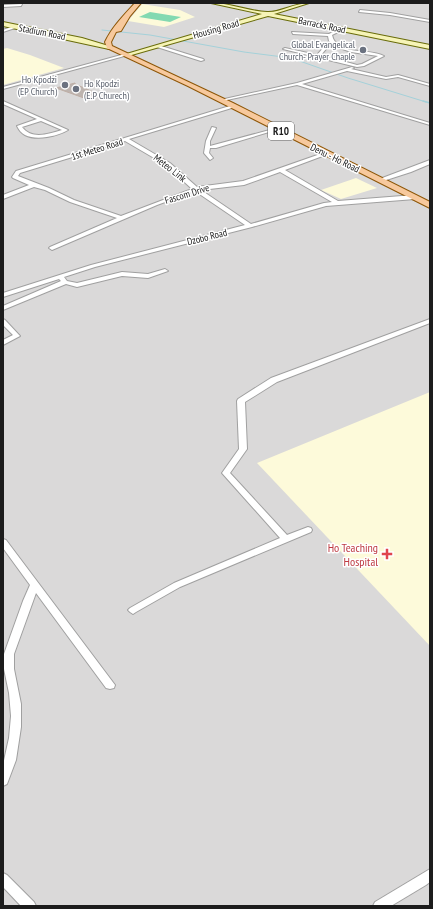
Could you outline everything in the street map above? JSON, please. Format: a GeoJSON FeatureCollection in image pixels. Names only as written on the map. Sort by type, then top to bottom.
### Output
{"type":"FeatureCollection","features":[{"type":"Feature","properties":{"kind":"main road"},"geometry":{"type":"LineString","coordinates":[[110,42],[122,22],[138,3]]}},
{"type":"Feature","properties":{"kind":"main road","name":"Denu - Ho Road"},"geometry":{"type":"LineString","coordinates":[[110,42],[129,55],[222,100],[430,205]]}},
{"type":"Feature","properties":{"kind":"street","name":"Barracks Road"},"geometry":{"type":"LineString","coordinates":[[213,3],[430,47]]}},
{"type":"Feature","properties":{"kind":"street","name":"Housing Road"},"geometry":{"type":"LineString","coordinates":[[129,55],[307,3]]}},
{"type":"Feature","properties":{"kind":"street"},"geometry":{"type":"LineString","coordinates":[[3,6],[21,5]]}},
{"type":"Feature","properties":{"kind":"street"},"geometry":{"type":"LineString","coordinates":[[360,11],[390,14],[430,21]]}},
{"type":"Feature","properties":{"kind":"street","name":"Stadium Road"},"geometry":{"type":"LineString","coordinates":[[3,24],[82,40],[110,42]]}},
{"type":"Feature","properties":{"kind":"street"},"geometry":{"type":"LineString","coordinates":[[3,31],[14,26]]}},
{"type":"Feature","properties":{"kind":"street"},"geometry":{"type":"LineString","coordinates":[[293,32],[330,35],[341,29]]}},
{"type":"Feature","properties":{"kind":"street"},"geometry":{"type":"LineString","coordinates":[[222,100],[297,84],[334,72],[348,70],[382,56],[345,50],[334,45],[330,40],[330,35]]}},
{"type":"Feature","properties":{"kind":"street","name":"Stadium Road"},"geometry":{"type":"LineString","coordinates":[[82,40],[110,42]]}},
{"type":"Feature","properties":{"kind":"street"},"geometry":{"type":"LineString","coordinates":[[318,56],[325,48],[334,45]]}},
{"type":"Feature","properties":{"kind":"street"},"geometry":{"type":"LineString","coordinates":[[158,46],[202,60]]}},
{"type":"Feature","properties":{"kind":"street"},"geometry":{"type":"LineString","coordinates":[[285,48],[358,66]]}},
{"type":"Feature","properties":{"kind":"street"},"geometry":{"type":"LineString","coordinates":[[3,88],[129,55]]}},
{"type":"Feature","properties":{"kind":"street"},"geometry":{"type":"LineString","coordinates":[[348,70],[386,78],[398,76],[430,85]]}},
{"type":"Feature","properties":{"kind":"street"},"geometry":{"type":"LineString","coordinates":[[297,84],[430,124]]}},
{"type":"Feature","properties":{"kind":"street"},"geometry":{"type":"LineString","coordinates":[[3,102],[42,119],[66,130],[42,137],[26,133],[20,129],[19,126],[42,119]]}},
{"type":"Feature","properties":{"kind":"street","name":"1st Meteo Road"},"geometry":{"type":"LineString","coordinates":[[34,186],[17,179],[14,176],[18,172],[127,140],[233,106]]}},
{"type":"Feature","properties":{"kind":"street"},"geometry":{"type":"LineString","coordinates":[[210,158],[206,153],[208,141],[214,128]]}},
{"type":"Feature","properties":{"kind":"street"},"geometry":{"type":"LineString","coordinates":[[208,147],[214,147],[277,129]]}},
{"type":"Feature","properties":{"kind":"street","name":"Meteo Link"},"geometry":{"type":"LineString","coordinates":[[127,140],[168,164],[196,190],[250,226]]}},
{"type":"Feature","properties":{"kind":"street","name":"Fascom Drive"},"geometry":{"type":"LineString","coordinates":[[52,248],[121,218],[196,190],[220,185],[244,183],[326,153]]}},
{"type":"Feature","properties":{"kind":"street"},"geometry":{"type":"LineString","coordinates":[[380,180],[409,171],[430,162]]}},
{"type":"Feature","properties":{"kind":"street"},"geometry":{"type":"LineString","coordinates":[[281,170],[336,202]]}},
{"type":"Feature","properties":{"kind":"street"},"geometry":{"type":"LineString","coordinates":[[3,197],[34,186],[47,189],[77,204],[121,218]]}},
{"type":"Feature","properties":{"kind":"street","name":"Dzobo Road"},"geometry":{"type":"LineString","coordinates":[[3,295],[100,264],[250,226],[295,212],[336,202],[415,198]]}},
{"type":"Feature","properties":{"kind":"street"},"geometry":{"type":"LineString","coordinates":[[60,277],[65,282],[77,285],[122,274],[148,276],[164,271]]}},
{"type":"Feature","properties":{"kind":"street"},"geometry":{"type":"LineString","coordinates":[[3,308],[65,282]]}},
{"type":"Feature","properties":{"kind":"street"},"geometry":{"type":"LineString","coordinates":[[3,321],[17,336],[3,343]]}},
{"type":"Feature","properties":{"kind":"street"},"geometry":{"type":"LineString","coordinates":[[285,540],[226,473],[243,449],[241,401],[274,380],[430,321]]}},
{"type":"Feature","properties":{"kind":"street"},"geometry":{"type":"LineString","coordinates":[[133,610],[177,585],[308,530]]}},
{"type":"Feature","properties":{"kind":"street"},"geometry":{"type":"LineString","coordinates":[[3,542],[110,685]]}},
{"type":"Feature","properties":{"kind":"street"},"geometry":{"type":"LineString","coordinates":[[3,781],[8,768],[16,734],[14,694],[6,655],[35,585]]}},
{"type":"Feature","properties":{"kind":"street"},"geometry":{"type":"LineString","coordinates":[[379,906],[430,875]]}},
{"type":"Feature","properties":{"kind":"street"},"geometry":{"type":"LineString","coordinates":[[3,879],[30,906]]}},
{"type":"Feature","properties":{"kind":"shaded area"},"geometry":{"type":"Polygon","coordinates":[[[3,3],[430,3],[430,906],[3,906],[3,3]]]}},
{"type":"Feature","properties":{"kind":"shaded area"},"geometry":{"type":"Polygon","coordinates":[[[142,4],[180,10],[195,17],[164,27],[128,21],[142,4]]]}},
{"type":"Feature","properties":{"kind":"shaded area"},"geometry":{"type":"Polygon","coordinates":[[[7,48],[64,68],[3,85],[3,49],[7,48]]]}},
{"type":"Feature","properties":{"kind":"shaded area"},"geometry":{"type":"Polygon","coordinates":[[[356,178],[377,188],[341,199],[321,190],[356,178]]]}},
{"type":"Feature","properties":{"kind":"shaded area","name":"Ho Teaching Hospital"},"geometry":{"type":"Polygon","coordinates":[[[430,392],[430,646],[257,463],[430,392]]]}},
{"type":"Feature","properties":{"kind":"green space"},"geometry":{"type":"Polygon","coordinates":[[[150,12],[181,17],[170,22],[139,17],[150,12]]]}},
{"type":"Feature","properties":{"kind":"building","name":"Ho Kpodzi (E.P Churech)"},"geometry":{"type":"Polygon","coordinates":[[[75,83],[98,94],[84,98],[56,88],[75,83]]]}},
{"type":"Feature","properties":{"kind":"waterway"},"geometry":{"type":"LineString","coordinates":[[102,30],[150,35],[244,52],[291,58],[348,78],[426,102]]}},
{"type":"Feature","properties":{"kind":"waterway"},"geometry":{"type":"LineString","coordinates":[[423,101],[430,103]]}},
{"type":"Feature","properties":{"kind":"place","name":"Global Evangelical Church- Prayer Chaple"},"geometry":{"type":"Point","coordinates":[363,50]}},
{"type":"Feature","properties":{"kind":"place","name":"Ho Kpodzi (EP Church)"},"geometry":{"type":"Point","coordinates":[65,85]}},
{"type":"Feature","properties":{"kind":"place","name":"Ho Kpodzi (E.P Churech)"},"geometry":{"type":"Point","coordinates":[76,89]}},
{"type":"Feature","properties":{"kind":"place","name":"Ho Teaching Hospital"},"geometry":{"type":"Point","coordinates":[387,554]}}]}
